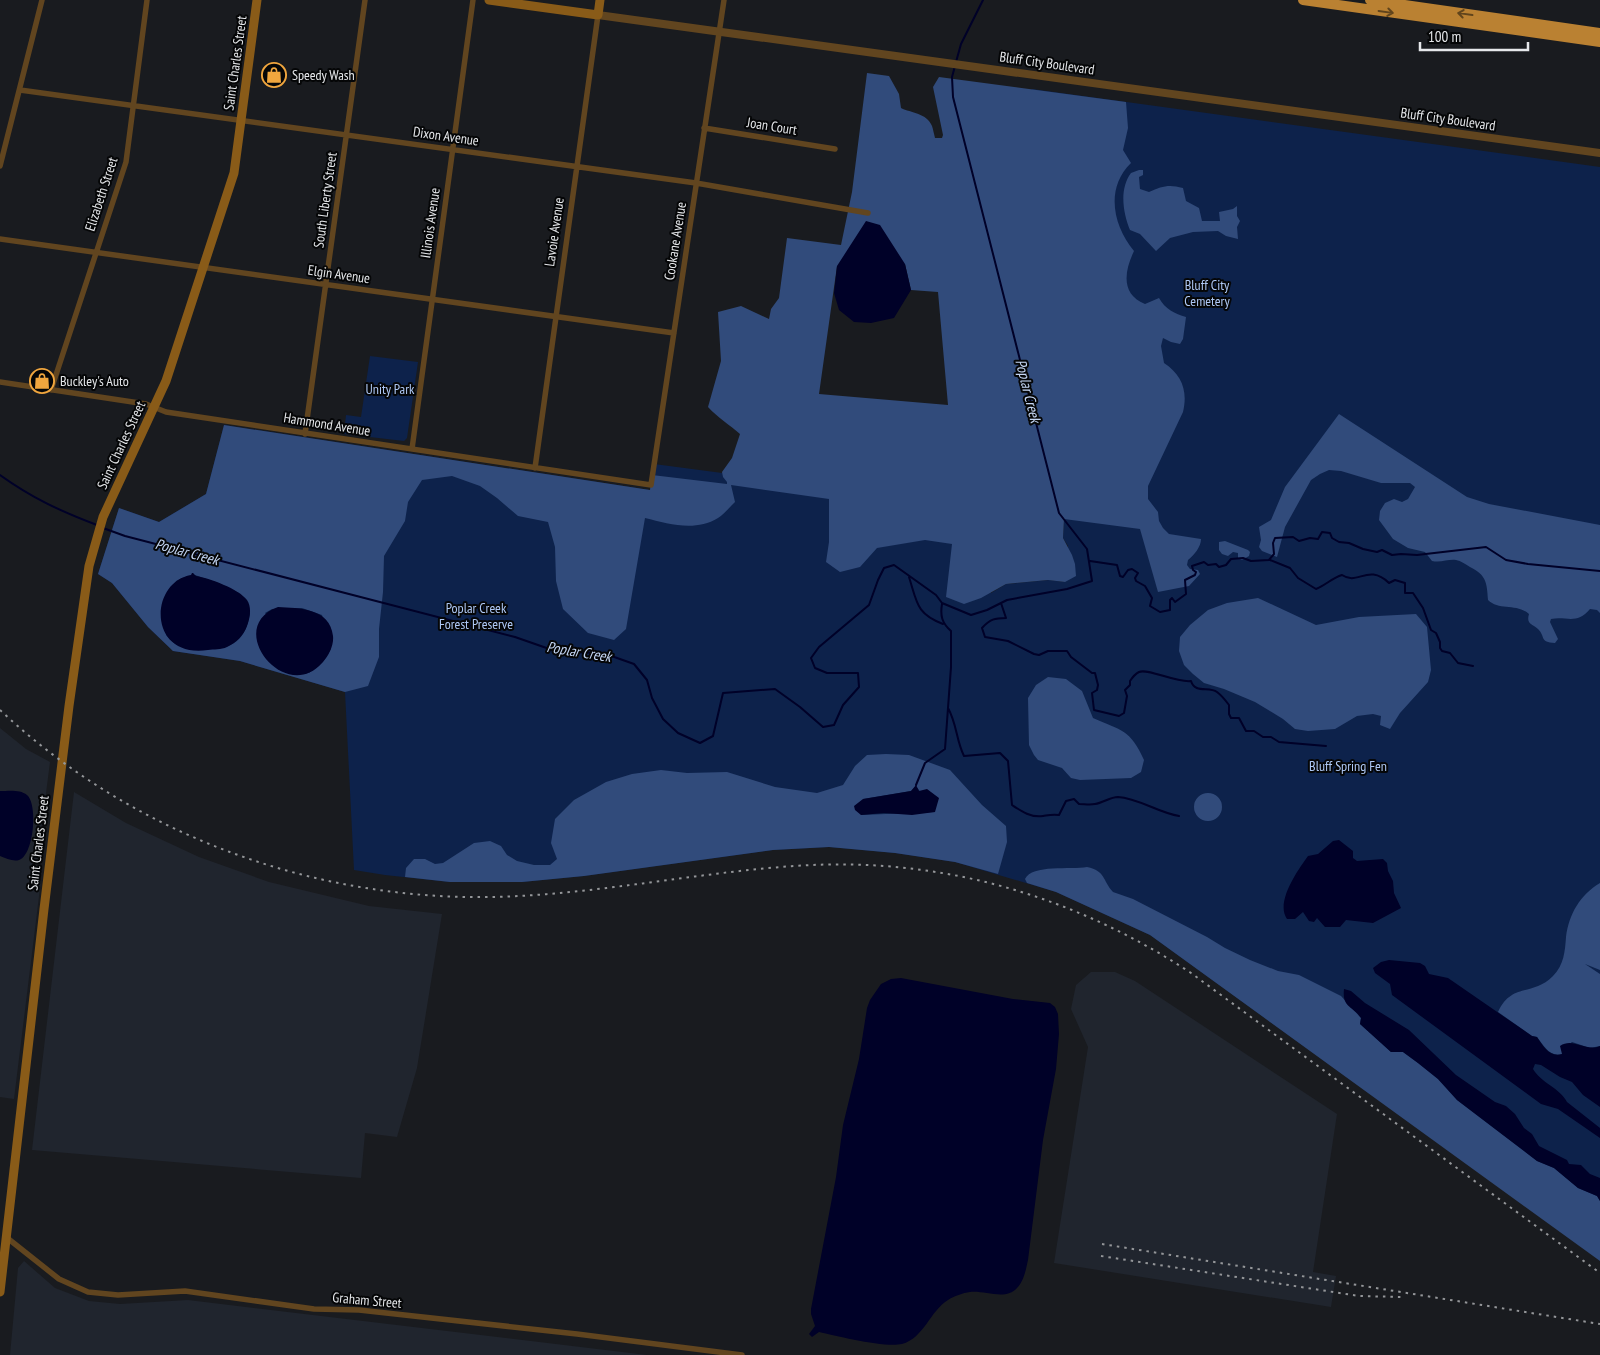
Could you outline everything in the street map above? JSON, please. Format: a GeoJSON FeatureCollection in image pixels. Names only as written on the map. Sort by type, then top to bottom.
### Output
{"type":"FeatureCollection","features":[{"type":"Feature","properties":{"kind":"highway"},"geometry":{"type":"LineString","coordinates":[[1303,0],[1600,42]]}},
{"type":"Feature","properties":{"kind":"highway"},"geometry":{"type":"LineString","coordinates":[[1370,0],[1600,33]]}},
{"type":"Feature","properties":{"kind":"main road","name":"Saint Charles Street"},"geometry":{"type":"LineString","coordinates":[[0,1292],[44,909],[89,566],[103,517],[166,381],[234,174],[257,0]]}},
{"type":"Feature","properties":{"kind":"main road","name":"Bluff City Boulevard"},"geometry":{"type":"LineString","coordinates":[[489,0],[598,15]]}},
{"type":"Feature","properties":{"kind":"main road","name":"Lavoie Avenue"},"geometry":{"type":"LineString","coordinates":[[598,15],[600,0]]}},
{"type":"Feature","properties":{"kind":"street"},"geometry":{"type":"LineString","coordinates":[[0,166],[42,0]]}},
{"type":"Feature","properties":{"kind":"street","name":"Elizabeth Street"},"geometry":{"type":"LineString","coordinates":[[52,390],[126,162],[147,0]]}},
{"type":"Feature","properties":{"kind":"street","name":"South Liberty Street"},"geometry":{"type":"LineString","coordinates":[[305,434],[365,0]]}},
{"type":"Feature","properties":{"kind":"street","name":"Illinois Avenue"},"geometry":{"type":"LineString","coordinates":[[412,449],[473,0]]}},
{"type":"Feature","properties":{"kind":"street","name":"Cookane Avenue"},"geometry":{"type":"LineString","coordinates":[[651,485],[724,0]]}},
{"type":"Feature","properties":{"kind":"street","name":"Bluff City Boulevard"},"geometry":{"type":"LineString","coordinates":[[598,15],[1600,153]]}},
{"type":"Feature","properties":{"kind":"street","name":"Lavoie Avenue"},"geometry":{"type":"LineString","coordinates":[[535,468],[598,15]]}},
{"type":"Feature","properties":{"kind":"street","name":"Dixon Avenue"},"geometry":{"type":"LineString","coordinates":[[20,90],[240,122],[696,183],[868,213]]}},
{"type":"Feature","properties":{"kind":"street","name":"Joan Court"},"geometry":{"type":"LineString","coordinates":[[704,128],[835,149]]}},
{"type":"Feature","properties":{"kind":"street","name":"Elgin Avenue"},"geometry":{"type":"LineString","coordinates":[[0,239],[674,333]]}},
{"type":"Feature","properties":{"kind":"street","name":"Hammond Avenue"},"geometry":{"type":"LineString","coordinates":[[0,382],[146,404],[166,412],[305,434],[651,485]]}},
{"type":"Feature","properties":{"kind":"street","name":"Graham Street"},"geometry":{"type":"LineString","coordinates":[[6,1237],[59,1279],[88,1292],[118,1296],[185,1291],[314,1309],[359,1310],[577,1334],[742,1355]]}},
{"type":"Feature","properties":{"kind":"shaded area"},"geometry":{"type":"Polygon","coordinates":[[[867,73],[889,76],[899,94],[901,108],[926,118],[932,126],[935,138],[942,138],[943,135],[933,87],[939,77],[1126,102],[1128,128],[1123,150],[1131,163],[1123,173],[1118,184],[1115,195],[1115,207],[1121,230],[1134,251],[1128,267],[1128,288],[1137,300],[1145,304],[1159,298],[1171,310],[1186,317],[1183,339],[1180,344],[1163,338],[1161,346],[1164,363],[1179,378],[1185,397],[1183,412],[1148,486],[1148,499],[1158,512],[1159,521],[1163,528],[1169,534],[1201,539],[1198,548],[1188,560],[1187,565],[1190,569],[1198,570],[1200,574],[1189,586],[1158,592],[1140,529],[1064,519],[1063,538],[1072,555],[1076,576],[1065,582],[1048,580],[1006,584],[981,598],[964,604],[946,597],[952,544],[925,540],[877,548],[860,567],[840,572],[826,562],[829,542],[829,499],[731,485],[735,502],[718,518],[709,522],[700,525],[682,526],[645,518],[626,629],[614,640],[588,633],[563,609],[556,581],[555,547],[548,522],[518,516],[480,486],[452,476],[422,480],[408,502],[405,521],[384,556],[379,657],[368,686],[345,692],[240,661],[173,651],[148,627],[112,583],[98,574],[119,508],[159,522],[206,494],[224,425],[650,490],[652,475],[727,484],[722,472],[732,458],[740,434],[708,407],[721,361],[718,312],[741,306],[769,319],[771,309],[779,298],[787,238],[841,245],[852,192],[867,73]],[[905,264],[837,266],[819,394],[948,405],[938,292],[911,290],[905,264]],[[195,575],[176,581],[166,635],[179,646],[207,649],[225,647],[239,639],[244,633],[250,613],[239,593],[195,575]],[[302,608],[272,609],[265,613],[309,673],[323,662],[331,649],[322,615],[302,608]]]}},
{"type":"Feature","properties":{"kind":"shaded area"},"geometry":{"type":"Polygon","coordinates":[[[1143,170],[1143,175],[1139,177],[1140,189],[1149,192],[1166,186],[1183,188],[1186,201],[1199,208],[1202,221],[1220,221],[1219,212],[1233,209],[1237,206],[1237,216],[1240,221],[1237,227],[1238,239],[1226,236],[1218,231],[1193,232],[1170,238],[1156,251],[1140,234],[1130,230],[1126,216],[1123,201],[1125,186],[1131,173],[1143,170]]]}},
{"type":"Feature","properties":{"kind":"shaded area"},"geometry":{"type":"Polygon","coordinates":[[[866,221],[880,225],[905,264],[911,290],[894,318],[871,323],[854,322],[839,310],[834,293],[837,266],[866,221]]]}},
{"type":"Feature","properties":{"kind":"shaded area"},"geometry":{"type":"Polygon","coordinates":[[[1339,414],[1467,497],[1489,504],[1600,525],[1600,613],[1597,610],[1590,609],[1581,617],[1551,619],[1550,622],[1558,639],[1555,643],[1547,642],[1538,629],[1529,622],[1529,614],[1519,609],[1497,605],[1488,600],[1485,580],[1475,570],[1456,560],[1432,561],[1425,552],[1408,548],[1393,539],[1379,520],[1380,511],[1385,503],[1394,499],[1402,502],[1408,499],[1415,487],[1410,483],[1381,483],[1341,471],[1329,470],[1320,474],[1311,480],[1285,527],[1277,557],[1262,551],[1259,547],[1261,540],[1259,527],[1271,520],[1285,487],[1339,414]]]}},
{"type":"Feature","properties":{"kind":"shaded area"},"geometry":{"type":"Polygon","coordinates":[[[1225,541],[1248,550],[1250,552],[1249,556],[1242,560],[1238,558],[1238,553],[1233,552],[1228,556],[1222,554],[1219,550],[1219,542],[1225,541]]]}},
{"type":"Feature","properties":{"kind":"shaded area"},"geometry":{"type":"Polygon","coordinates":[[[192,573],[231,588],[243,596],[249,603],[250,616],[244,633],[227,647],[208,650],[188,650],[174,643],[165,632],[161,619],[162,604],[167,591],[177,581],[192,573]]]}},
{"type":"Feature","properties":{"kind":"shaded area"},"geometry":{"type":"Polygon","coordinates":[[[1258,598],[1316,625],[1359,617],[1416,614],[1427,627],[1431,670],[1428,682],[1400,713],[1390,729],[1380,725],[1381,716],[1373,714],[1357,716],[1335,729],[1308,731],[1295,729],[1283,719],[1255,702],[1204,683],[1184,665],[1179,651],[1180,637],[1190,625],[1208,610],[1227,603],[1258,598]]]}},
{"type":"Feature","properties":{"kind":"shaded area"},"geometry":{"type":"Polygon","coordinates":[[[278,607],[312,611],[326,620],[331,627],[333,639],[329,654],[322,663],[307,673],[292,675],[277,669],[266,658],[258,645],[256,630],[263,617],[278,607]]]}},
{"type":"Feature","properties":{"kind":"shaded area"},"geometry":{"type":"Polygon","coordinates":[[[1048,677],[1066,679],[1082,691],[1093,718],[1124,732],[1134,742],[1144,760],[1141,772],[1131,778],[1080,780],[1071,778],[1062,768],[1038,760],[1029,745],[1028,698],[1036,685],[1048,677]]]}},
{"type":"Feature","properties":{"kind":"shaded area"},"geometry":{"type":"Polygon","coordinates":[[[0,728],[26,749],[50,762],[35,879],[41,880],[14,1099],[0,1097],[0,728]]]}},
{"type":"Feature","properties":{"kind":"shaded area"},"geometry":{"type":"Polygon","coordinates":[[[867,755],[909,755],[950,770],[982,805],[1006,826],[1007,842],[998,874],[955,862],[895,853],[829,847],[773,850],[584,876],[522,882],[450,882],[405,877],[406,868],[414,859],[425,859],[435,864],[443,863],[474,843],[490,841],[501,846],[507,855],[517,861],[534,865],[550,865],[557,859],[551,843],[555,819],[574,800],[606,782],[632,774],[661,770],[687,773],[727,772],[775,787],[817,793],[843,785],[855,766],[867,755]],[[916,786],[911,791],[863,799],[861,815],[935,812],[916,786]]]}},
{"type":"Feature","properties":{"kind":"shaded area"},"geometry":{"type":"Polygon","coordinates":[[[916,785],[919,791],[927,789],[939,798],[935,812],[912,815],[884,813],[861,815],[855,810],[854,806],[863,799],[911,791],[916,785]]]}},
{"type":"Feature","properties":{"kind":"shaded area"},"geometry":{"type":"Polygon","coordinates":[[[0,791],[21,792],[27,795],[30,800],[33,818],[31,840],[24,856],[19,860],[0,856],[0,791]]]}},
{"type":"Feature","properties":{"kind":"shaded area"},"geometry":{"type":"Polygon","coordinates":[[[74,792],[126,823],[199,857],[269,882],[369,906],[442,914],[417,1068],[397,1137],[365,1133],[361,1178],[32,1150],[74,792]]]}},
{"type":"Feature","properties":{"kind":"shaded area"},"geometry":{"type":"Polygon","coordinates":[[[1208,793],[1218,797],[1222,807],[1218,817],[1208,821],[1198,817],[1194,807],[1198,797],[1208,793]]]}},
{"type":"Feature","properties":{"kind":"shaded area"},"geometry":{"type":"Polygon","coordinates":[[[1339,840],[1353,851],[1353,858],[1357,861],[1383,859],[1387,863],[1388,871],[1393,881],[1394,893],[1401,908],[1373,923],[1346,920],[1340,927],[1325,927],[1317,918],[1314,922],[1309,921],[1303,912],[1295,919],[1287,919],[1284,912],[1286,895],[1299,869],[1308,856],[1318,854],[1333,841],[1339,840]]]}},
{"type":"Feature","properties":{"kind":"shaded area"},"geometry":{"type":"Polygon","coordinates":[[[1087,867],[1098,871],[1113,892],[1133,899],[1250,960],[1278,971],[1299,975],[1341,996],[1361,1018],[1360,1024],[1391,1052],[1403,1052],[1438,1079],[1457,1100],[1537,1161],[1554,1168],[1578,1188],[1597,1196],[1600,1201],[1600,1261],[1150,935],[1056,892],[1027,883],[1025,879],[1029,874],[1043,869],[1087,867]]]}},
{"type":"Feature","properties":{"kind":"shaded area"},"geometry":{"type":"Polygon","coordinates":[[[1600,883],[1600,970],[1585,964],[1600,974],[1600,1046],[1590,1048],[1572,1042],[1562,1050],[1563,1054],[1554,1054],[1537,1037],[1532,1036],[1498,1012],[1510,997],[1516,993],[1538,986],[1557,972],[1563,958],[1573,913],[1581,899],[1600,883]]]}},
{"type":"Feature","properties":{"kind":"shaded area"},"geometry":{"type":"Polygon","coordinates":[[[1389,960],[1420,963],[1425,966],[1429,974],[1448,978],[1532,1036],[1537,1037],[1550,1053],[1562,1054],[1560,1046],[1570,1043],[1589,1047],[1600,1046],[1600,1107],[1583,1095],[1572,1082],[1541,1065],[1535,1064],[1533,1069],[1536,1074],[1560,1093],[1567,1102],[1600,1128],[1600,1138],[1558,1109],[1541,1104],[1392,995],[1390,984],[1375,973],[1373,968],[1381,962],[1389,960]]]}},
{"type":"Feature","properties":{"kind":"shaded area"},"geometry":{"type":"Polygon","coordinates":[[[1091,972],[1115,972],[1135,981],[1337,1114],[1313,1272],[1336,1276],[1331,1307],[1054,1263],[1088,1047],[1071,1009],[1076,985],[1091,972]]]}},
{"type":"Feature","properties":{"kind":"shaded area"},"geometry":{"type":"Polygon","coordinates":[[[901,978],[1013,999],[1050,1003],[1055,1007],[1058,1014],[1059,1034],[1056,1069],[1043,1140],[1028,1260],[1023,1278],[1012,1292],[1001,1294],[970,1292],[950,1299],[936,1311],[916,1336],[902,1344],[873,1343],[819,1332],[812,1337],[809,1334],[815,1326],[811,1309],[836,1177],[843,1125],[859,1059],[867,1008],[881,984],[891,979],[901,978]]]}},
{"type":"Feature","properties":{"kind":"shaded area"},"geometry":{"type":"Polygon","coordinates":[[[1344,989],[1351,991],[1365,1003],[1409,1030],[1456,1075],[1495,1102],[1506,1106],[1515,1114],[1524,1128],[1532,1134],[1539,1146],[1567,1160],[1569,1164],[1581,1165],[1590,1174],[1600,1178],[1600,1201],[1597,1196],[1578,1188],[1554,1168],[1537,1161],[1457,1100],[1438,1079],[1403,1052],[1391,1052],[1360,1024],[1361,1018],[1346,1003],[1344,989]]]}},
{"type":"Feature","properties":{"kind":"shaded area"},"geometry":{"type":"Polygon","coordinates":[[[24,1261],[55,1288],[89,1301],[120,1304],[188,1300],[647,1355],[10,1355],[18,1268],[24,1261]]]}},
{"type":"Feature","properties":{"kind":"green space"},"geometry":{"type":"Polygon","coordinates":[[[1032,89],[1600,167],[1600,1260],[1150,935],[1056,892],[955,862],[895,853],[829,847],[773,850],[584,876],[522,882],[450,882],[354,870],[345,692],[240,661],[173,651],[148,627],[112,583],[98,574],[119,508],[159,522],[206,494],[224,425],[650,490],[654,464],[958,504],[991,593],[1006,584],[1049,580],[1065,582],[1068,546],[1063,538],[1064,519],[1032,89]]]}},
{"type":"Feature","properties":{"kind":"green space","name":"Unity Park"},"geometry":{"type":"Polygon","coordinates":[[[370,356],[418,362],[407,438],[404,441],[344,434],[346,415],[361,417],[370,356]]]}},
{"type":"Feature","properties":{"kind":"waterway","name":"Poplar Creek"},"geometry":{"type":"LineString","coordinates":[[956,62],[961,44],[983,0]]}},
{"type":"Feature","properties":{"kind":"waterway","name":"Poplar Creek"},"geometry":{"type":"LineString","coordinates":[[103,528],[125,536],[515,637],[558,652],[603,653],[634,664],[647,680],[652,698],[663,719],[678,733],[700,743],[713,736],[723,693],[775,689],[823,727],[834,725],[843,705],[859,687],[858,673],[827,673],[815,668],[811,658],[819,647],[869,605],[884,568],[894,565],[936,595],[942,603],[971,615],[987,610],[1007,600],[1067,589],[1092,581],[1087,549],[1059,513],[953,97],[952,77],[955,66]]}},
{"type":"Feature","properties":{"kind":"waterway","name":"Poplar Creek"},"geometry":{"type":"LineString","coordinates":[[0,475],[23,491],[71,515],[97,525]]}},
{"type":"Feature","properties":{"kind":"waterway"},"geometry":{"type":"LineString","coordinates":[[1090,561],[1117,565],[1120,576],[1123,577],[1128,570],[1132,569],[1138,573],[1135,578],[1136,581],[1145,586],[1152,598],[1150,606],[1160,612],[1170,610],[1170,600],[1172,598],[1175,602],[1186,594],[1185,580],[1195,575],[1196,572],[1192,566],[1204,562],[1208,565],[1216,564],[1219,567],[1226,565],[1231,559],[1243,558],[1251,561],[1269,560],[1274,554],[1273,543],[1275,538],[1293,537],[1299,541],[1310,538],[1318,539],[1322,532],[1330,533],[1332,538],[1339,542],[1349,543],[1377,552],[1382,550],[1392,555],[1417,555],[1486,547],[1506,560],[1600,571]]}},
{"type":"Feature","properties":{"kind":"waterway"},"geometry":{"type":"LineString","coordinates":[[1270,560],[1290,568],[1298,578],[1316,589],[1342,575],[1348,578],[1375,575],[1382,577],[1389,583],[1395,580],[1405,583],[1405,593],[1413,593],[1423,608],[1431,630],[1436,633],[1440,642],[1442,651],[1450,653],[1458,663],[1473,666]]}},
{"type":"Feature","properties":{"kind":"waterway","name":"Poplar Creek"},"geometry":{"type":"LineString","coordinates":[[909,577],[916,600],[922,611],[927,616],[943,624]]}},
{"type":"Feature","properties":{"kind":"waterway"},"geometry":{"type":"LineString","coordinates":[[1001,603],[1006,618],[999,618],[985,625],[982,628],[985,637],[1008,641],[1039,655],[1048,651],[1067,651],[1071,657],[1092,673],[1095,673],[1098,685],[1097,690],[1092,693],[1094,710],[1119,716],[1124,713],[1127,696],[1125,690],[1135,675],[1143,671],[1178,680],[1191,681],[1199,689],[1214,690],[1229,705],[1231,718],[1239,718],[1246,731],[1254,731],[1263,737],[1271,737],[1279,742],[1326,746]]}},
{"type":"Feature","properties":{"kind":"waterway"},"geometry":{"type":"LineString","coordinates":[[916,785],[925,763],[945,749],[951,667],[951,631],[942,619],[942,604]]}},
{"type":"Feature","properties":{"kind":"waterway"},"geometry":{"type":"LineString","coordinates":[[948,708],[964,756],[1000,753],[1008,761],[1012,805],[1026,814],[1034,816],[1059,815],[1066,801],[1074,799],[1079,804],[1093,804],[1118,797],[1133,800],[1179,816]]}},
{"type":"Feature","properties":{"kind":"railway"},"geometry":{"type":"LineString","coordinates":[[0,710],[52,754],[107,792],[166,824],[228,851],[291,872],[357,886],[424,895],[491,897],[605,888],[756,869],[847,864],[900,867],[951,875],[1001,886],[1051,902],[1099,922],[1145,945],[1191,973],[1600,1273]]}},
{"type":"Feature","properties":{"kind":"railway"},"geometry":{"type":"LineString","coordinates":[[1102,1244],[1600,1324]]}},
{"type":"Feature","properties":{"kind":"railway"},"geometry":{"type":"LineString","coordinates":[[1101,1256],[1359,1296],[1402,1297]]}},
{"type":"Feature","properties":{"kind":"place","name":"Speedy Wash"},"geometry":{"type":"Point","coordinates":[274,75]}},
{"type":"Feature","properties":{"kind":"place","name":"Buckley's Auto"},"geometry":{"type":"Point","coordinates":[42,381]}},
{"type":"Feature","properties":{"kind":"park label","name":"Bluff City Cemetery"},"geometry":{"type":"Point","coordinates":[1207,294]}},
{"type":"Feature","properties":{"kind":"park label","name":"Poplar Creek Forest Preserve"},"geometry":{"type":"Point","coordinates":[476,616]}},
{"type":"Feature","properties":{"kind":"park label","name":"Bluff Spring Fen"},"geometry":{"type":"Point","coordinates":[1348,766]}}]}
